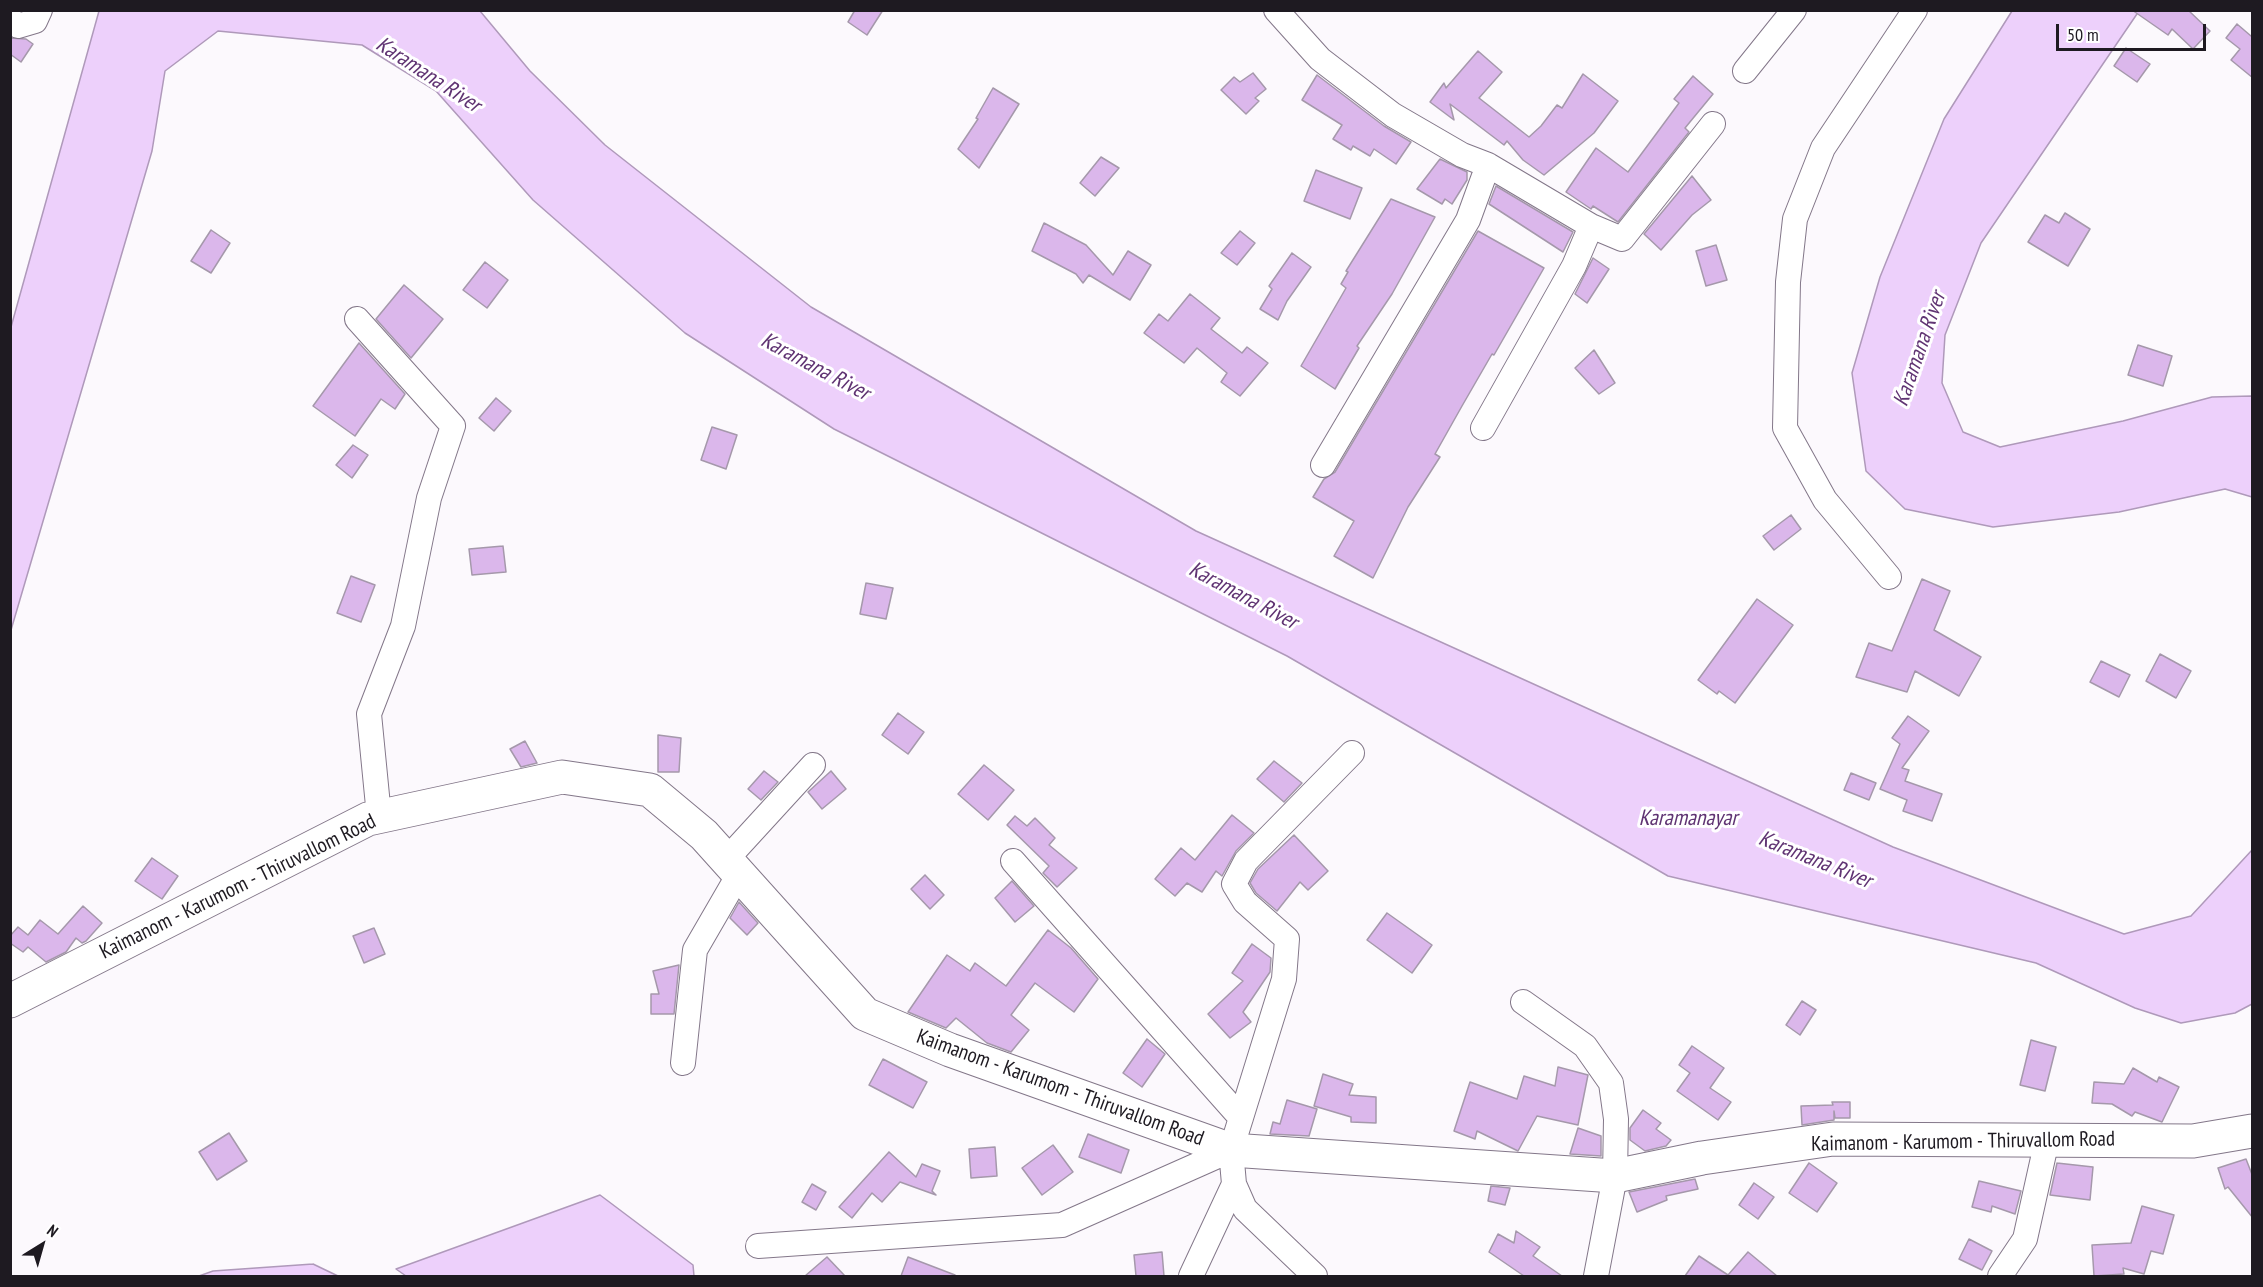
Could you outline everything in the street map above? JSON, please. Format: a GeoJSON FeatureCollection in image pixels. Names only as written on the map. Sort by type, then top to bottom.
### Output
{"type":"FeatureCollection","features":[{"type":"Feature","properties":{"kind":"main road","name":"Kaimanom - Karumom - Thiruvallom Road"},"geometry":{"type":"LineString","coordinates":[[10,1001],[368,819],[562,777],[650,790],[704,836],[865,1014],[950,1050],[1231,1150],[1615,1176],[1702,1158],[1833,1139],[2193,1141],[2253,1131]]}},
{"type":"Feature","properties":{"kind":"street"},"geometry":{"type":"LineString","coordinates":[[10,19],[18,26],[35,21],[40,10]]}},
{"type":"Feature","properties":{"kind":"street"},"geometry":{"type":"LineString","coordinates":[[1276,10],[1320,59],[1394,115],[1462,155],[1488,165],[1591,226],[1622,239],[1713,124]]}},
{"type":"Feature","properties":{"kind":"street"},"geometry":{"type":"LineString","coordinates":[[1745,71],[1794,10]]}},
{"type":"Feature","properties":{"kind":"street"},"geometry":{"type":"LineString","coordinates":[[1889,577],[1825,500],[1785,428],[1788,282],[1795,219],[1823,148],[1915,10]]}},
{"type":"Feature","properties":{"kind":"street"},"geometry":{"type":"LineString","coordinates":[[1323,465],[1468,220],[1488,165]]}},
{"type":"Feature","properties":{"kind":"street"},"geometry":{"type":"LineString","coordinates":[[1483,428],[1574,266],[1591,226]]}},
{"type":"Feature","properties":{"kind":"street"},"geometry":{"type":"LineString","coordinates":[[357,319],[453,426],[429,498],[403,626],[369,714],[379,816]]}},
{"type":"Feature","properties":{"kind":"street"},"geometry":{"type":"LineString","coordinates":[[1315,1276],[1245,1209],[1233,1184],[1231,1150],[1284,979],[1287,939],[1236,891],[1234,884],[1237,874],[1246,861],[1352,753]]}},
{"type":"Feature","properties":{"kind":"street"},"geometry":{"type":"LineString","coordinates":[[683,1063],[695,950],[732,867],[813,765]]}},
{"type":"Feature","properties":{"kind":"street"},"geometry":{"type":"LineString","coordinates":[[1013,861],[1241,1118]]}},
{"type":"Feature","properties":{"kind":"street"},"geometry":{"type":"LineString","coordinates":[[1522,1002],[1585,1046],[1611,1083],[1616,1119],[1615,1176],[1596,1276]]}},
{"type":"Feature","properties":{"kind":"street"},"geometry":{"type":"LineString","coordinates":[[2000,1276],[2025,1239],[2047,1140]]}},
{"type":"Feature","properties":{"kind":"street"},"geometry":{"type":"LineString","coordinates":[[758,1246],[1062,1225],[1231,1150]]}},
{"type":"Feature","properties":{"kind":"street"},"geometry":{"type":"LineString","coordinates":[[1191,1276],[1233,1184]]}},
{"type":"Feature","properties":{"kind":"water","name":"Karamanayar"},"geometry":{"type":"Polygon","coordinates":[[[99,11],[480,11],[530,71],[605,145],[811,307],[1196,531],[1893,847],[2124,934],[2191,916],[2252,850],[2252,1004],[2235,1013],[2181,1023],[2135,1008],[2036,963],[1668,876],[1287,656],[834,429],[685,333],[533,200],[436,91],[362,45],[218,31],[165,71],[152,151],[11,630],[11,327],[99,11]]]}},
{"type":"Feature","properties":{"kind":"water","name":"Karamana River"},"geometry":{"type":"Polygon","coordinates":[[[2012,11],[2139,11],[1981,243],[1945,335],[1942,383],[1963,432],[2000,447],[2123,421],[2212,397],[2252,396],[2252,497],[2225,489],[2119,512],[1993,527],[1905,509],[1866,471],[1852,373],[1880,277],[1944,119],[2012,11]]]}},
{"type":"Feature","properties":{"kind":"water"},"geometry":{"type":"Polygon","coordinates":[[[600,1195],[693,1265],[694,1276],[406,1276],[396,1269],[600,1195]]]}},
{"type":"Feature","properties":{"kind":"water"},"geometry":{"type":"Polygon","coordinates":[[[313,1264],[338,1276],[199,1276],[213,1271],[313,1264]]]}},
{"type":"Feature","properties":{"kind":"building"},"geometry":{"type":"Polygon","coordinates":[[[855,10],[883,10],[867,35],[848,22],[855,10]]]}},
{"type":"Feature","properties":{"kind":"building"},"geometry":{"type":"Polygon","coordinates":[[[2132,10],[2188,10],[2210,31],[2193,49],[2172,29],[2168,35],[2132,10]]]}},
{"type":"Feature","properties":{"kind":"building"},"geometry":{"type":"Polygon","coordinates":[[[2237,24],[2251,36],[2253,34],[2253,78],[2231,60],[2240,49],[2226,38],[2237,24]]]}},
{"type":"Feature","properties":{"kind":"building"},"geometry":{"type":"Polygon","coordinates":[[[10,38],[26,39],[33,44],[21,62],[10,54],[10,38]]]}},
{"type":"Feature","properties":{"kind":"building"},"geometry":{"type":"Polygon","coordinates":[[[2126,48],[2150,64],[2137,82],[2114,66],[2126,48]]]}},
{"type":"Feature","properties":{"kind":"building"},"geometry":{"type":"Polygon","coordinates":[[[1478,51],[1502,72],[1479,98],[1529,137],[1557,105],[1562,108],[1583,74],[1618,101],[1594,133],[1544,175],[1523,160],[1507,141],[1504,145],[1450,104],[1454,120],[1430,102],[1444,83],[1446,88],[1478,51]]]}},
{"type":"Feature","properties":{"kind":"building"},"geometry":{"type":"Polygon","coordinates":[[[1253,73],[1266,89],[1255,98],[1259,101],[1246,114],[1221,90],[1234,77],[1240,82],[1253,73]]]}},
{"type":"Feature","properties":{"kind":"building"},"geometry":{"type":"Polygon","coordinates":[[[1317,75],[1384,126],[1411,142],[1396,164],[1374,149],[1370,156],[1353,146],[1351,150],[1333,139],[1342,125],[1302,100],[1317,75]]]}},
{"type":"Feature","properties":{"kind":"building"},"geometry":{"type":"Polygon","coordinates":[[[1693,76],[1713,94],[1685,128],[1689,132],[1618,222],[1593,206],[1591,209],[1566,192],[1596,148],[1628,172],[1679,103],[1674,99],[1693,76]]]}},
{"type":"Feature","properties":{"kind":"building"},"geometry":{"type":"Polygon","coordinates":[[[993,88],[1019,104],[979,168],[958,149],[978,119],[976,118],[993,88]]]}},
{"type":"Feature","properties":{"kind":"building"},"geometry":{"type":"Polygon","coordinates":[[[1101,157],[1119,168],[1095,196],[1080,183],[1101,157]]]}},
{"type":"Feature","properties":{"kind":"building"},"geometry":{"type":"Polygon","coordinates":[[[1440,159],[1467,172],[1467,180],[1452,204],[1445,199],[1442,204],[1417,189],[1440,159]]]}},
{"type":"Feature","properties":{"kind":"building"},"geometry":{"type":"Polygon","coordinates":[[[1316,170],[1362,188],[1350,219],[1304,201],[1316,170]]]}},
{"type":"Feature","properties":{"kind":"building"},"geometry":{"type":"Polygon","coordinates":[[[1692,176],[1711,200],[1692,215],[1661,250],[1644,234],[1692,176]]]}},
{"type":"Feature","properties":{"kind":"building"},"geometry":{"type":"Polygon","coordinates":[[[1496,186],[1573,232],[1563,252],[1489,204],[1496,186]]]}},
{"type":"Feature","properties":{"kind":"building"},"geometry":{"type":"Polygon","coordinates":[[[1391,199],[1435,217],[1392,294],[1357,346],[1359,348],[1335,389],[1301,366],[1346,288],[1341,284],[1348,272],[1346,271],[1391,199]]]}},
{"type":"Feature","properties":{"kind":"building"},"geometry":{"type":"Polygon","coordinates":[[[2065,213],[2090,229],[2068,266],[2028,242],[2045,215],[2059,223],[2065,213]]]}},
{"type":"Feature","properties":{"kind":"building"},"geometry":{"type":"Polygon","coordinates":[[[1044,223],[1086,245],[1113,275],[1128,251],[1151,265],[1130,300],[1089,275],[1083,283],[1076,274],[1032,251],[1044,223]]]}},
{"type":"Feature","properties":{"kind":"building"},"geometry":{"type":"Polygon","coordinates":[[[211,230],[230,243],[211,273],[191,261],[211,230]]]}},
{"type":"Feature","properties":{"kind":"building"},"geometry":{"type":"Polygon","coordinates":[[[1240,231],[1255,243],[1237,265],[1221,253],[1240,231]]]}},
{"type":"Feature","properties":{"kind":"building"},"geometry":{"type":"Polygon","coordinates":[[[1478,231],[1544,268],[1435,454],[1440,457],[1408,507],[1373,578],[1334,556],[1354,521],[1313,497],[1324,479],[1335,472],[1478,231]]]}},
{"type":"Feature","properties":{"kind":"building"},"geometry":{"type":"Polygon","coordinates":[[[1716,245],[1727,280],[1706,286],[1696,251],[1716,245]]]}},
{"type":"Feature","properties":{"kind":"building"},"geometry":{"type":"Polygon","coordinates":[[[1292,253],[1311,267],[1287,301],[1278,320],[1260,309],[1272,289],[1269,286],[1292,253]]]}},
{"type":"Feature","properties":{"kind":"building"},"geometry":{"type":"Polygon","coordinates":[[[1593,258],[1609,269],[1587,303],[1575,294],[1593,258]]]}},
{"type":"Feature","properties":{"kind":"building"},"geometry":{"type":"Polygon","coordinates":[[[485,262],[508,280],[487,308],[463,290],[485,262]]]}},
{"type":"Feature","properties":{"kind":"building"},"geometry":{"type":"Polygon","coordinates":[[[404,285],[443,319],[411,358],[376,319],[404,285]]]}},
{"type":"Feature","properties":{"kind":"building"},"geometry":{"type":"Polygon","coordinates":[[[1190,294],[1220,318],[1211,329],[1242,353],[1247,347],[1268,363],[1240,396],[1221,382],[1227,373],[1197,348],[1184,363],[1144,333],[1159,314],[1168,321],[1190,294]]]}},
{"type":"Feature","properties":{"kind":"building"},"geometry":{"type":"Polygon","coordinates":[[[359,343],[405,394],[395,409],[381,399],[355,436],[313,406],[359,343]]]}},
{"type":"Feature","properties":{"kind":"building"},"geometry":{"type":"Polygon","coordinates":[[[2138,345],[2172,356],[2163,386],[2128,375],[2138,345]]]}},
{"type":"Feature","properties":{"kind":"building"},"geometry":{"type":"Polygon","coordinates":[[[1594,350],[1615,383],[1599,394],[1575,368],[1594,350]]]}},
{"type":"Feature","properties":{"kind":"building"},"geometry":{"type":"Polygon","coordinates":[[[496,398],[511,411],[494,431],[479,418],[496,398]]]}},
{"type":"Feature","properties":{"kind":"building"},"geometry":{"type":"Polygon","coordinates":[[[712,427],[737,435],[726,469],[701,460],[712,427]]]}},
{"type":"Feature","properties":{"kind":"building"},"geometry":{"type":"Polygon","coordinates":[[[353,445],[368,455],[352,478],[336,465],[353,445]]]}},
{"type":"Feature","properties":{"kind":"building"},"geometry":{"type":"Polygon","coordinates":[[[1791,515],[1801,529],[1774,550],[1763,536],[1791,515]]]}},
{"type":"Feature","properties":{"kind":"building"},"geometry":{"type":"Polygon","coordinates":[[[503,546],[506,572],[472,575],[469,549],[503,546]]]}},
{"type":"Feature","properties":{"kind":"building"},"geometry":{"type":"Polygon","coordinates":[[[351,576],[375,585],[361,622],[337,613],[351,576]]]}},
{"type":"Feature","properties":{"kind":"building"},"geometry":{"type":"Polygon","coordinates":[[[1922,579],[1950,591],[1934,630],[1981,657],[1959,696],[1915,671],[1907,692],[1856,677],[1869,643],[1892,651],[1922,579]]]}},
{"type":"Feature","properties":{"kind":"building"},"geometry":{"type":"Polygon","coordinates":[[[866,583],[893,588],[886,619],[860,614],[866,583]]]}},
{"type":"Feature","properties":{"kind":"building"},"geometry":{"type":"Polygon","coordinates":[[[1757,599],[1793,625],[1735,703],[1719,691],[1717,694],[1698,680],[1757,599]]]}},
{"type":"Feature","properties":{"kind":"building"},"geometry":{"type":"Polygon","coordinates":[[[2160,654],[2191,671],[2176,698],[2146,681],[2160,654]]]}},
{"type":"Feature","properties":{"kind":"building"},"geometry":{"type":"Polygon","coordinates":[[[2101,661],[2130,675],[2119,697],[2090,682],[2101,661]]]}},
{"type":"Feature","properties":{"kind":"building"},"geometry":{"type":"Polygon","coordinates":[[[898,713],[924,732],[908,754],[882,735],[898,713]]]}},
{"type":"Feature","properties":{"kind":"building"},"geometry":{"type":"Polygon","coordinates":[[[1908,716],[1929,731],[1902,768],[1909,770],[1905,781],[1942,794],[1932,821],[1903,811],[1907,800],[1880,789],[1900,744],[1892,738],[1908,716]]]}},
{"type":"Feature","properties":{"kind":"building"},"geometry":{"type":"Polygon","coordinates":[[[658,735],[681,738],[679,772],[658,772],[658,735]]]}},
{"type":"Feature","properties":{"kind":"building"},"geometry":{"type":"Polygon","coordinates":[[[525,741],[537,763],[521,767],[510,749],[525,741]]]}},
{"type":"Feature","properties":{"kind":"building"},"geometry":{"type":"Polygon","coordinates":[[[1274,761],[1302,783],[1284,802],[1257,779],[1274,761]]]}},
{"type":"Feature","properties":{"kind":"building"},"geometry":{"type":"Polygon","coordinates":[[[984,765],[1014,790],[988,820],[958,794],[984,765]]]}},
{"type":"Feature","properties":{"kind":"building"},"geometry":{"type":"Polygon","coordinates":[[[764,771],[778,782],[761,800],[748,789],[764,771]]]}},
{"type":"Feature","properties":{"kind":"building"},"geometry":{"type":"Polygon","coordinates":[[[831,771],[846,789],[822,809],[808,792],[831,771]]]}},
{"type":"Feature","properties":{"kind":"building"},"geometry":{"type":"Polygon","coordinates":[[[1851,773],[1876,783],[1869,800],[1844,790],[1851,773]]]}},
{"type":"Feature","properties":{"kind":"building"},"geometry":{"type":"Polygon","coordinates":[[[1232,815],[1254,833],[1236,851],[1222,876],[1216,871],[1202,892],[1187,883],[1175,896],[1155,879],[1181,848],[1195,860],[1232,815]]]}},
{"type":"Feature","properties":{"kind":"building"},"geometry":{"type":"Polygon","coordinates":[[[1015,816],[1027,826],[1035,818],[1055,838],[1049,845],[1077,868],[1057,887],[1043,873],[1049,866],[1007,825],[1015,816]]]}},
{"type":"Feature","properties":{"kind":"building"},"geometry":{"type":"Polygon","coordinates":[[[1294,835],[1328,871],[1308,890],[1300,882],[1277,911],[1256,893],[1250,883],[1258,869],[1294,835]]]}},
{"type":"Feature","properties":{"kind":"building"},"geometry":{"type":"Polygon","coordinates":[[[152,858],[178,876],[162,899],[135,881],[152,858]]]}},
{"type":"Feature","properties":{"kind":"building"},"geometry":{"type":"Polygon","coordinates":[[[925,875],[944,895],[930,909],[911,889],[925,875]]]}},
{"type":"Feature","properties":{"kind":"building"},"geometry":{"type":"Polygon","coordinates":[[[1012,881],[1034,906],[1015,922],[995,898],[1012,881]]]}},
{"type":"Feature","properties":{"kind":"building"},"geometry":{"type":"Polygon","coordinates":[[[739,902],[758,923],[747,935],[730,918],[739,902]]]}},
{"type":"Feature","properties":{"kind":"building"},"geometry":{"type":"Polygon","coordinates":[[[83,906],[102,923],[86,941],[82,943],[76,938],[66,952],[46,962],[28,947],[23,952],[10,943],[10,936],[18,927],[28,935],[40,920],[58,934],[83,906]]]}},
{"type":"Feature","properties":{"kind":"building"},"geometry":{"type":"Polygon","coordinates":[[[1387,913],[1432,945],[1412,973],[1367,940],[1387,913]]]}},
{"type":"Feature","properties":{"kind":"building"},"geometry":{"type":"Polygon","coordinates":[[[374,928],[385,954],[364,963],[353,936],[374,928]]]}},
{"type":"Feature","properties":{"kind":"building"},"geometry":{"type":"Polygon","coordinates":[[[1048,930],[1071,948],[1098,979],[1074,1012],[1035,983],[1011,1015],[1029,1030],[1011,1052],[987,1043],[956,1018],[946,1028],[908,1012],[947,955],[970,971],[975,963],[1006,986],[1048,930]]]}},
{"type":"Feature","properties":{"kind":"building"},"geometry":{"type":"Polygon","coordinates":[[[1252,944],[1271,958],[1270,972],[1243,1012],[1251,1022],[1230,1038],[1208,1014],[1243,981],[1232,973],[1252,944]]]}},
{"type":"Feature","properties":{"kind":"building"},"geometry":{"type":"Polygon","coordinates":[[[679,965],[674,1014],[651,1014],[651,994],[659,994],[653,971],[679,965]]]}},
{"type":"Feature","properties":{"kind":"building"},"geometry":{"type":"Polygon","coordinates":[[[1802,1001],[1816,1010],[1800,1035],[1786,1025],[1802,1001]]]}},
{"type":"Feature","properties":{"kind":"building"},"geometry":{"type":"Polygon","coordinates":[[[1147,1039],[1165,1054],[1142,1087],[1123,1073],[1147,1039]]]}},
{"type":"Feature","properties":{"kind":"building"},"geometry":{"type":"Polygon","coordinates":[[[2031,1040],[2056,1047],[2045,1091],[2020,1085],[2031,1040]]]}},
{"type":"Feature","properties":{"kind":"building"},"geometry":{"type":"Polygon","coordinates":[[[1692,1046],[1724,1068],[1710,1088],[1731,1102],[1718,1120],[1677,1091],[1690,1073],[1679,1065],[1692,1046]]]}},
{"type":"Feature","properties":{"kind":"building"},"geometry":{"type":"Polygon","coordinates":[[[883,1059],[927,1082],[913,1108],[869,1085],[883,1059]]]}},
{"type":"Feature","properties":{"kind":"building"},"geometry":{"type":"Polygon","coordinates":[[[1558,1067],[1588,1075],[1578,1125],[1537,1116],[1518,1151],[1477,1131],[1475,1139],[1454,1131],[1470,1082],[1517,1099],[1524,1076],[1555,1086],[1558,1067]]]}},
{"type":"Feature","properties":{"kind":"building"},"geometry":{"type":"Polygon","coordinates":[[[2133,1068],[2157,1082],[2159,1077],[2179,1087],[2162,1122],[2135,1112],[2132,1116],[2112,1104],[2092,1103],[2094,1082],[2124,1084],[2133,1068]]]}},
{"type":"Feature","properties":{"kind":"building"},"geometry":{"type":"Polygon","coordinates":[[[1323,1074],[1353,1084],[1349,1095],[1376,1097],[1376,1123],[1351,1122],[1351,1117],[1314,1106],[1323,1074]]]}},
{"type":"Feature","properties":{"kind":"building"},"geometry":{"type":"Polygon","coordinates":[[[1287,1100],[1317,1109],[1309,1136],[1270,1134],[1273,1122],[1280,1124],[1287,1100]]]}},
{"type":"Feature","properties":{"kind":"building"},"geometry":{"type":"Polygon","coordinates":[[[1832,1102],[1850,1102],[1850,1118],[1835,1118],[1834,1111],[1834,1120],[1802,1125],[1801,1106],[1833,1105],[1832,1102]]]}},
{"type":"Feature","properties":{"kind":"building"},"geometry":{"type":"Polygon","coordinates":[[[1643,1110],[1661,1123],[1656,1129],[1671,1140],[1666,1146],[1645,1151],[1630,1140],[1630,1128],[1643,1110]]]}},
{"type":"Feature","properties":{"kind":"building"},"geometry":{"type":"Polygon","coordinates":[[[1578,1128],[1601,1136],[1601,1156],[1570,1154],[1578,1128]]]}},
{"type":"Feature","properties":{"kind":"building"},"geometry":{"type":"Polygon","coordinates":[[[229,1133],[247,1161],[217,1180],[199,1152],[229,1133]]]}},
{"type":"Feature","properties":{"kind":"building"},"geometry":{"type":"Polygon","coordinates":[[[1088,1134],[1129,1150],[1121,1173],[1079,1157],[1088,1134]]]}},
{"type":"Feature","properties":{"kind":"building"},"geometry":{"type":"Polygon","coordinates":[[[1053,1145],[1073,1172],[1042,1195],[1022,1168],[1053,1145]]]}},
{"type":"Feature","properties":{"kind":"building"},"geometry":{"type":"Polygon","coordinates":[[[995,1147],[997,1176],[971,1178],[969,1149],[995,1147]]]}},
{"type":"Feature","properties":{"kind":"building"},"geometry":{"type":"Polygon","coordinates":[[[889,1152],[916,1177],[922,1164],[940,1171],[932,1191],[936,1195],[900,1182],[882,1202],[872,1193],[852,1218],[839,1207],[889,1152]]]}},
{"type":"Feature","properties":{"kind":"building"},"geometry":{"type":"Polygon","coordinates":[[[2246,1159],[2253,1177],[2253,1218],[2228,1187],[2225,1189],[2218,1168],[2246,1159]]]}},
{"type":"Feature","properties":{"kind":"building"},"geometry":{"type":"Polygon","coordinates":[[[1809,1163],[1837,1183],[1817,1212],[1789,1193],[1809,1163]]]}},
{"type":"Feature","properties":{"kind":"building"},"geometry":{"type":"Polygon","coordinates":[[[2057,1163],[2093,1167],[2090,1200],[2050,1195],[2057,1163]]]}},
{"type":"Feature","properties":{"kind":"building"},"geometry":{"type":"Polygon","coordinates":[[[1695,1179],[1698,1189],[1666,1196],[1667,1200],[1637,1212],[1629,1192],[1695,1179]]]}},
{"type":"Feature","properties":{"kind":"building"},"geometry":{"type":"Polygon","coordinates":[[[1979,1181],[2021,1191],[2015,1214],[1992,1206],[1991,1212],[1972,1207],[1979,1181]]]}},
{"type":"Feature","properties":{"kind":"building"},"geometry":{"type":"Polygon","coordinates":[[[1754,1183],[1774,1197],[1758,1219],[1739,1205],[1754,1183]]]}},
{"type":"Feature","properties":{"kind":"building"},"geometry":{"type":"Polygon","coordinates":[[[812,1184],[826,1192],[816,1210],[802,1202],[812,1184]]]}},
{"type":"Feature","properties":{"kind":"building"},"geometry":{"type":"Polygon","coordinates":[[[1491,1186],[1510,1188],[1505,1205],[1488,1201],[1491,1186]]]}},
{"type":"Feature","properties":{"kind":"building"},"geometry":{"type":"Polygon","coordinates":[[[2142,1206],[2174,1215],[2163,1254],[2151,1251],[2144,1274],[2123,1268],[2124,1274],[2094,1276],[2092,1245],[2131,1243],[2142,1206]]]}},
{"type":"Feature","properties":{"kind":"building"},"geometry":{"type":"Polygon","coordinates":[[[1516,1231],[1540,1247],[1533,1256],[1562,1276],[1524,1276],[1489,1252],[1498,1234],[1514,1243],[1516,1231]]]}},
{"type":"Feature","properties":{"kind":"building"},"geometry":{"type":"Polygon","coordinates":[[[1969,1239],[1992,1251],[1982,1270],[1959,1259],[1969,1239]]]}},
{"type":"Feature","properties":{"kind":"building"},"geometry":{"type":"Polygon","coordinates":[[[1162,1252],[1164,1276],[1136,1276],[1134,1255],[1162,1252]]]}},
{"type":"Feature","properties":{"kind":"building"},"geometry":{"type":"Polygon","coordinates":[[[1748,1252],[1777,1276],[1685,1276],[1699,1256],[1728,1275],[1748,1252]]]}},
{"type":"Feature","properties":{"kind":"building"},"geometry":{"type":"Polygon","coordinates":[[[827,1257],[845,1276],[805,1276],[827,1257]]]}},
{"type":"Feature","properties":{"kind":"building"},"geometry":{"type":"Polygon","coordinates":[[[908,1257],[955,1275],[955,1276],[901,1276],[908,1257]]]}}]}
